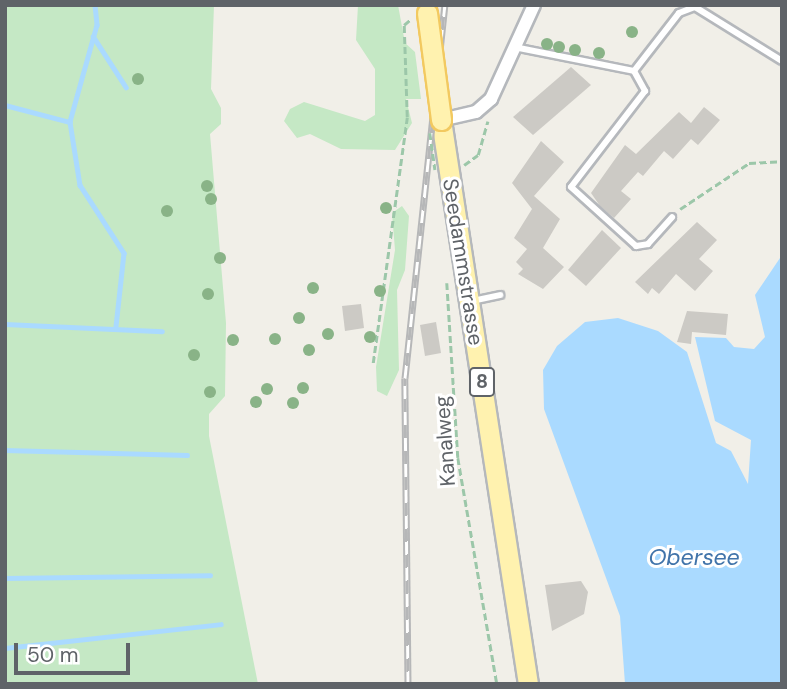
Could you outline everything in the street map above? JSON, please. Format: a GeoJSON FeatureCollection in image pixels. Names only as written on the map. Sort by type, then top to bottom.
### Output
{"type":"FeatureCollection","features":[{"type":"Feature","properties":{"kind":"main road","name":"Seedammstrasse"},"geometry":{"type":"LineString","coordinates":[[422,12],[435,123],[470,301],[528,684]]}},
{"type":"Feature","properties":{"kind":"street"},"geometry":{"type":"LineString","coordinates":[[435,123],[476,112],[491,99],[534,5]]}},
{"type":"Feature","properties":{"kind":"lane"},"geometry":{"type":"LineString","coordinates":[[634,71],[680,13],[695,7],[782,61]]}},
{"type":"Feature","properties":{"kind":"lane"},"geometry":{"type":"LineString","coordinates":[[514,47],[634,71],[645,91],[571,187],[636,246],[648,244],[672,217]]}},
{"type":"Feature","properties":{"kind":"lane"},"geometry":{"type":"LineString","coordinates":[[470,301],[500,295]]}},
{"type":"Feature","properties":{"kind":"path"},"geometry":{"type":"LineString","coordinates":[[373,363],[407,117],[404,25],[422,12]]}},
{"type":"Feature","properties":{"kind":"path"},"geometry":{"type":"LineString","coordinates":[[462,167],[478,155],[491,99]]}},
{"type":"Feature","properties":{"kind":"path"},"geometry":{"type":"LineString","coordinates":[[435,123],[435,170]]}},
{"type":"Feature","properties":{"kind":"path"},"geometry":{"type":"LineString","coordinates":[[672,217],[749,163],[782,161]]}},
{"type":"Feature","properties":{"kind":"path","name":"Kanalweg"},"geometry":{"type":"LineString","coordinates":[[447,278],[458,458],[497,684]]}},
{"type":"Feature","properties":{"kind":"green space"},"geometry":{"type":"Polygon","coordinates":[[[5,5],[214,5],[211,89],[221,108],[221,124],[210,134],[226,323],[225,396],[209,414],[209,436],[258,684],[5,684],[5,5]]]}},
{"type":"Feature","properties":{"kind":"green space"},"geometry":{"type":"Polygon","coordinates":[[[358,5],[398,5],[405,43],[415,52],[421,99],[406,99],[412,123],[395,150],[341,149],[310,134],[297,138],[284,121],[290,109],[304,102],[365,121],[375,115],[375,69],[356,40],[358,5]]]}},
{"type":"Feature","properties":{"kind":"green space"},"geometry":{"type":"Polygon","coordinates":[[[402,206],[409,216],[405,270],[397,290],[399,370],[387,396],[377,391],[376,367],[395,250],[392,213],[402,206]]]}},
{"type":"Feature","properties":{"kind":"water","name":"Obersee"},"geometry":{"type":"Polygon","coordinates":[[[782,255],[782,684],[625,684],[620,616],[544,409],[543,370],[557,346],[585,322],[618,318],[658,331],[687,352],[716,443],[731,451],[748,484],[751,440],[715,421],[695,337],[726,338],[734,347],[754,349],[765,337],[755,295],[782,255]]]}},
{"type":"Feature","properties":{"kind":"building"},"geometry":{"type":"Polygon","coordinates":[[[571,67],[591,85],[533,135],[513,117],[571,67]]]}},
{"type":"Feature","properties":{"kind":"building"},"geometry":{"type":"Polygon","coordinates":[[[704,107],[720,120],[698,145],[691,139],[673,159],[664,151],[643,176],[638,172],[621,191],[631,199],[614,218],[600,206],[591,193],[625,145],[636,154],[679,112],[691,123],[704,107]]]}},
{"type":"Feature","properties":{"kind":"building"},"geometry":{"type":"Polygon","coordinates":[[[541,141],[564,162],[534,196],[560,219],[543,248],[564,267],[543,289],[518,274],[523,269],[516,262],[527,249],[514,238],[532,209],[512,183],[541,141]]]}},
{"type":"Feature","properties":{"kind":"building"},"geometry":{"type":"Polygon","coordinates":[[[697,222],[717,240],[699,259],[713,271],[695,291],[676,274],[659,294],[652,288],[648,294],[635,282],[697,222]]]}},
{"type":"Feature","properties":{"kind":"building"},"geometry":{"type":"Polygon","coordinates":[[[602,230],[621,248],[586,286],[568,270],[602,230]]]}},
{"type":"Feature","properties":{"kind":"building"},"geometry":{"type":"Polygon","coordinates":[[[361,304],[364,328],[345,331],[342,306],[361,304]]]}},
{"type":"Feature","properties":{"kind":"building"},"geometry":{"type":"Polygon","coordinates":[[[687,311],[728,314],[726,335],[692,332],[691,344],[677,342],[687,311]]]}},
{"type":"Feature","properties":{"kind":"building"},"geometry":{"type":"Polygon","coordinates":[[[436,322],[441,353],[425,356],[420,325],[436,322]]]}},
{"type":"Feature","properties":{"kind":"building"},"geometry":{"type":"Polygon","coordinates":[[[581,581],[588,592],[584,614],[552,631],[545,585],[581,581]]]}},
{"type":"Feature","properties":{"kind":"waterway"},"geometry":{"type":"LineString","coordinates":[[95,5],[97,25],[70,122],[80,185],[124,253],[116,327]]}},
{"type":"Feature","properties":{"kind":"waterway"},"geometry":{"type":"LineString","coordinates":[[93,36],[126,87]]}},
{"type":"Feature","properties":{"kind":"waterway"},"geometry":{"type":"LineString","coordinates":[[5,105],[70,122]]}},
{"type":"Feature","properties":{"kind":"waterway"},"geometry":{"type":"LineString","coordinates":[[5,324],[162,331]]}},
{"type":"Feature","properties":{"kind":"waterway"},"geometry":{"type":"LineString","coordinates":[[5,450],[187,455]]}},
{"type":"Feature","properties":{"kind":"waterway"},"geometry":{"type":"LineString","coordinates":[[5,578],[210,575]]}},
{"type":"Feature","properties":{"kind":"waterway"},"geometry":{"type":"LineString","coordinates":[[5,648],[221,624]]}},
{"type":"Feature","properties":{"kind":"railway"},"geometry":{"type":"LineString","coordinates":[[408,684],[405,378],[445,5]]}}]}
